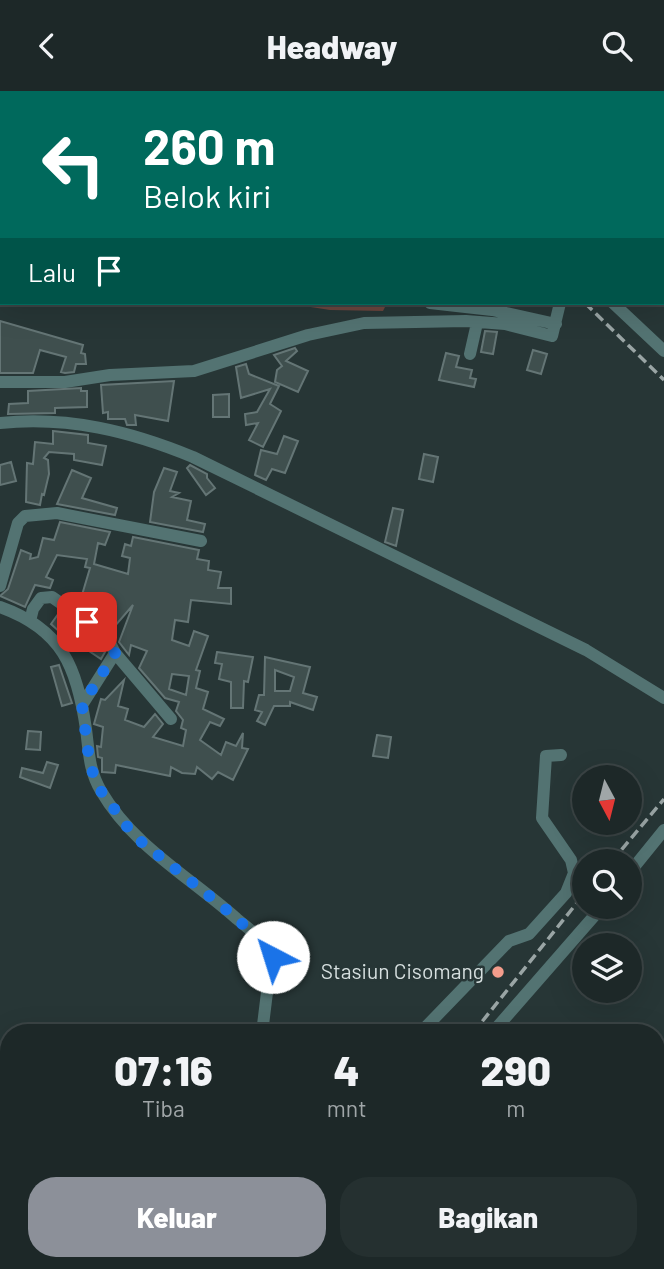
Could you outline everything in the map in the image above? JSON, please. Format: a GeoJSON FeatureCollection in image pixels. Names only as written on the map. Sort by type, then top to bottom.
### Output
{"type":"FeatureCollection","features":[{"type":"Feature","properties":{"kind":"street"},"geometry":{"type":"LineString","coordinates":[[448,305],[492,310],[556,324]]}},
{"type":"Feature","properties":{"kind":"street"},"geometry":{"type":"LineString","coordinates":[[0,382],[65,382],[110,375],[194,371],[307,335],[364,323],[441,320],[505,324],[549,336],[554,334],[559,305]]}},
{"type":"Feature","properties":{"kind":"street"},"geometry":{"type":"LineString","coordinates":[[615,305],[664,351]]}},
{"type":"Feature","properties":{"kind":"street"},"geometry":{"type":"LineString","coordinates":[[470,354],[477,323]]}},
{"type":"Feature","properties":{"kind":"street"},"geometry":{"type":"LineString","coordinates":[[0,423],[39,419],[79,423],[126,433],[193,457],[586,650],[664,698]]}},
{"type":"Feature","properties":{"kind":"street"},"geometry":{"type":"LineString","coordinates":[[0,586],[18,523],[26,516],[57,513],[201,541]]}},
{"type":"Feature","properties":{"kind":"street"},"geometry":{"type":"LineString","coordinates":[[30,621],[33,609],[41,598],[52,597],[106,635],[115,653],[171,719]]}},
{"type":"Feature","properties":{"kind":"street"},"geometry":{"type":"LineString","coordinates":[[0,607],[51,634],[61,645],[82,705],[90,766],[101,791],[126,828],[222,906],[272,952],[263,1024]]}},
{"type":"Feature","properties":{"kind":"street"},"geometry":{"type":"LineString","coordinates":[[82,705],[115,653]]}},
{"type":"Feature","properties":{"kind":"street"},"geometry":{"type":"LineString","coordinates":[[429,1024],[509,941],[529,934],[566,893],[573,873],[571,860],[542,818],[540,805],[546,756],[561,755]]}},
{"type":"Feature","properties":{"kind":"street"},"geometry":{"type":"LineString","coordinates":[[642,857],[664,830]]}},
{"type":"Feature","properties":{"kind":"street"},"geometry":{"type":"LineString","coordinates":[[500,1024],[591,919]]}},
{"type":"Feature","properties":{"kind":"shaded area"},"geometry":{"type":"Polygon","coordinates":[[[298,305],[386,305],[383,311],[330,310],[298,305]]]}},
{"type":"Feature","properties":{"kind":"building"},"geometry":{"type":"Polygon","coordinates":[[[0,321],[83,345],[81,353],[85,354],[86,364],[76,364],[74,372],[61,372],[66,357],[40,350],[33,373],[0,373],[0,321]]]}},
{"type":"Feature","properties":{"kind":"building"},"geometry":{"type":"Polygon","coordinates":[[[485,331],[497,332],[493,354],[481,352],[485,331]]]}},
{"type":"Feature","properties":{"kind":"building"},"geometry":{"type":"Polygon","coordinates":[[[295,348],[297,351],[286,361],[308,371],[298,392],[275,382],[277,370],[282,366],[274,355],[295,348]]]}},
{"type":"Feature","properties":{"kind":"building"},"geometry":{"type":"Polygon","coordinates":[[[533,350],[547,354],[541,374],[527,370],[533,350]]]}},
{"type":"Feature","properties":{"kind":"building"},"geometry":{"type":"Polygon","coordinates":[[[446,353],[459,356],[456,367],[472,370],[470,378],[476,379],[474,387],[439,380],[446,353]]]}},
{"type":"Feature","properties":{"kind":"building"},"geometry":{"type":"Polygon","coordinates":[[[246,364],[249,374],[279,386],[270,404],[281,411],[263,447],[249,440],[258,423],[246,425],[245,414],[257,412],[270,389],[241,398],[236,367],[246,364]]]}},
{"type":"Feature","properties":{"kind":"building"},"geometry":{"type":"Polygon","coordinates":[[[174,381],[168,421],[135,415],[136,425],[127,425],[125,419],[108,419],[108,412],[103,413],[101,385],[174,381]]]}},
{"type":"Feature","properties":{"kind":"building"},"geometry":{"type":"Polygon","coordinates":[[[81,388],[81,391],[87,391],[87,407],[55,408],[55,413],[8,414],[9,404],[28,403],[28,391],[81,388]]]}},
{"type":"Feature","properties":{"kind":"building"},"geometry":{"type":"Polygon","coordinates":[[[229,394],[229,417],[213,417],[213,395],[229,394]]]}},
{"type":"Feature","properties":{"kind":"building"},"geometry":{"type":"Polygon","coordinates":[[[53,431],[88,435],[88,443],[106,446],[102,465],[74,460],[74,454],[49,452],[44,458],[48,460],[49,474],[40,505],[26,502],[27,463],[33,464],[35,442],[53,444],[53,431]]]}},
{"type":"Feature","properties":{"kind":"building"},"geometry":{"type":"Polygon","coordinates":[[[284,436],[298,441],[285,473],[272,469],[266,480],[255,475],[261,450],[277,454],[284,436]]]}},
{"type":"Feature","properties":{"kind":"building"},"geometry":{"type":"Polygon","coordinates":[[[424,454],[438,457],[433,482],[419,479],[424,454]]]}},
{"type":"Feature","properties":{"kind":"building"},"geometry":{"type":"Polygon","coordinates":[[[11,462],[16,481],[0,485],[0,465],[11,462]]]}},
{"type":"Feature","properties":{"kind":"building"},"geometry":{"type":"Polygon","coordinates":[[[190,465],[207,474],[215,488],[206,495],[187,468],[190,465]]]}},
{"type":"Feature","properties":{"kind":"building"},"geometry":{"type":"Polygon","coordinates":[[[164,468],[177,472],[170,491],[179,493],[172,497],[191,501],[187,520],[205,524],[203,532],[150,522],[154,492],[164,468]]]}},
{"type":"Feature","properties":{"kind":"building"},"geometry":{"type":"Polygon","coordinates":[[[72,470],[91,478],[82,498],[117,508],[115,515],[57,504],[72,470]]]}},
{"type":"Feature","properties":{"kind":"building"},"geometry":{"type":"Polygon","coordinates":[[[393,508],[403,510],[396,546],[385,542],[393,508]]]}},
{"type":"Feature","properties":{"kind":"building"},"geometry":{"type":"Polygon","coordinates":[[[60,522],[110,532],[105,545],[98,543],[94,564],[128,574],[130,558],[122,556],[125,544],[131,546],[133,537],[199,550],[197,559],[209,561],[208,570],[221,572],[218,588],[231,588],[231,604],[191,600],[188,622],[175,620],[172,640],[189,646],[194,631],[208,636],[196,670],[200,671],[196,688],[208,692],[203,709],[224,719],[220,726],[210,722],[200,740],[221,755],[226,742],[236,746],[243,733],[242,748],[248,749],[233,780],[218,772],[212,779],[197,767],[195,774],[182,773],[171,767],[170,776],[116,765],[115,773],[102,772],[102,758],[98,757],[97,746],[101,747],[103,727],[94,724],[101,699],[105,700],[124,680],[118,706],[128,709],[125,720],[144,727],[155,714],[163,724],[153,737],[183,746],[186,730],[181,728],[183,720],[176,711],[179,702],[165,698],[139,668],[147,651],[131,645],[129,655],[119,642],[133,605],[115,626],[106,624],[79,605],[90,568],[85,567],[87,559],[57,555],[46,577],[53,580],[50,588],[35,585],[25,607],[0,596],[8,589],[21,550],[31,554],[30,559],[38,557],[43,538],[54,540],[60,522]],[[172,674],[169,689],[186,695],[189,676],[172,674]]]}},
{"type":"Feature","properties":{"kind":"building"},"geometry":{"type":"Polygon","coordinates":[[[59,613],[99,641],[105,652],[101,659],[80,645],[76,650],[65,642],[61,633],[51,624],[59,613]]]}},
{"type":"Feature","properties":{"kind":"building"},"geometry":{"type":"Polygon","coordinates":[[[217,652],[253,657],[248,682],[244,681],[243,708],[231,708],[231,682],[219,679],[222,664],[215,663],[217,652]]]}},
{"type":"Feature","properties":{"kind":"building"},"geometry":{"type":"Polygon","coordinates":[[[265,657],[310,667],[303,693],[317,697],[313,710],[290,702],[290,706],[274,706],[265,725],[257,721],[262,712],[255,710],[259,695],[264,695],[265,657]],[[275,670],[275,691],[290,691],[294,677],[275,670]]]}},
{"type":"Feature","properties":{"kind":"building"},"geometry":{"type":"Polygon","coordinates":[[[59,665],[72,703],[62,706],[51,667],[59,665]]]}},
{"type":"Feature","properties":{"kind":"building"},"geometry":{"type":"Polygon","coordinates":[[[28,731],[41,732],[40,750],[26,749],[28,731]]]}},
{"type":"Feature","properties":{"kind":"building"},"geometry":{"type":"Polygon","coordinates":[[[377,735],[391,737],[388,758],[373,756],[377,735]]]}},
{"type":"Feature","properties":{"kind":"building"},"geometry":{"type":"Polygon","coordinates":[[[47,762],[58,765],[50,788],[20,777],[22,768],[43,773],[47,762]]]}},
{"type":"Feature","properties":{"kind":"railway"},"geometry":{"type":"LineString","coordinates":[[587,305],[664,380]]}},
{"type":"Feature","properties":{"kind":"railway"},"geometry":{"type":"LineString","coordinates":[[622,849],[664,799]]}},
{"type":"Feature","properties":{"kind":"railway"},"geometry":{"type":"LineString","coordinates":[[480,1024],[572,909]]}},
{"type":"Feature","properties":{"kind":"place","name":"Stasiun Cisomang"},"geometry":{"type":"Point","coordinates":[498,972]}},
{"type":"Feature","properties":{"kind":"route"},"geometry":{"type":"LineString","coordinates":[[87,622],[106,635],[115,653],[82,705],[90,766],[101,791],[134,836],[222,906],[269,947],[273,957]]}}]}
